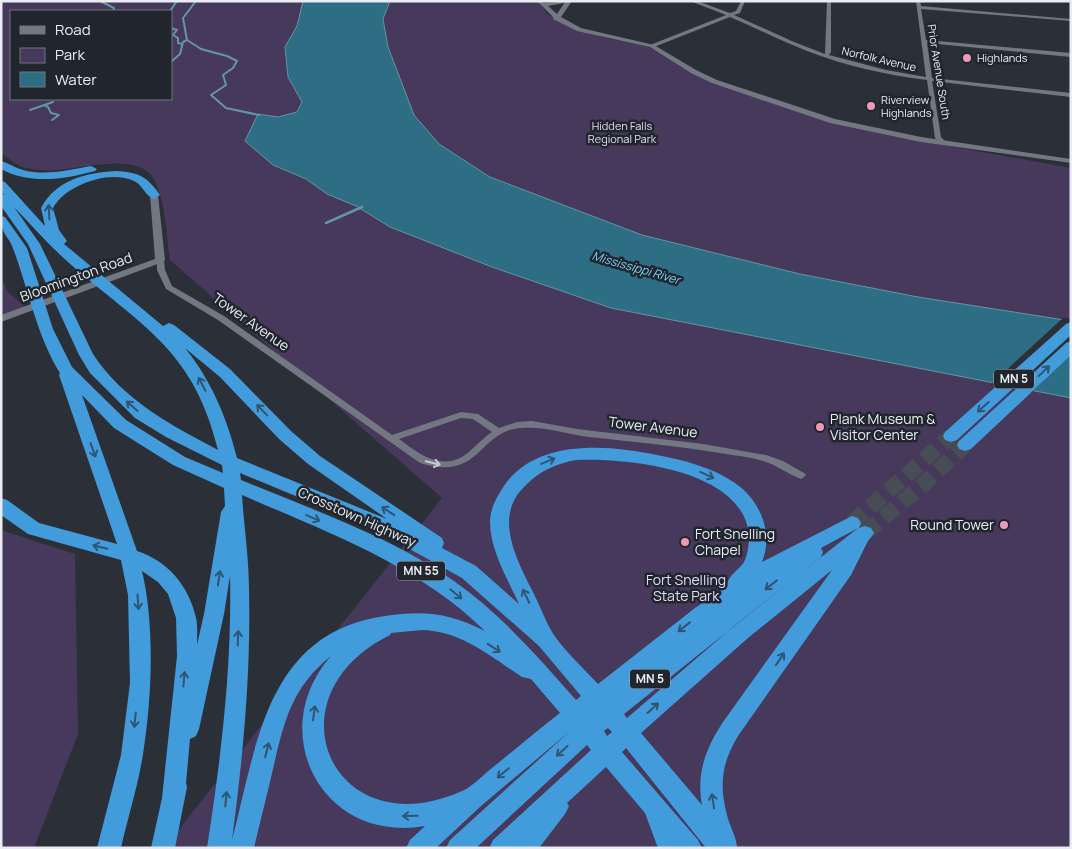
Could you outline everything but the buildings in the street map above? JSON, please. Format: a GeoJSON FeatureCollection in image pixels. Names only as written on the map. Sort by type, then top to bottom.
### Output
{"type":"FeatureCollection","features":[{"type":"Feature","properties":{"kind":"highway"},"geometry":{"type":"LineString","coordinates":[[1,164],[17,172],[37,176],[100,168],[127,167],[142,172],[153,181],[154,195]]}},
{"type":"Feature","properties":{"kind":"highway"},"geometry":{"type":"LineString","coordinates":[[82,268],[53,230],[48,208],[52,198],[67,187],[81,181],[97,176],[117,174],[128,175],[141,180],[146,183],[154,195]]}},
{"type":"Feature","properties":{"kind":"highway"},"geometry":{"type":"LineString","coordinates":[[1,185],[52,242],[160,332],[182,354],[200,380],[214,410],[232,475],[238,538],[240,602],[236,689],[224,816],[219,848]]}},
{"type":"Feature","properties":{"kind":"highway","name":"Crosstown Highway"},"geometry":{"type":"LineString","coordinates":[[1,198],[19,220],[34,244],[86,355],[107,382],[141,414],[218,457],[374,521],[469,572],[546,640],[658,769],[721,848]]}},
{"type":"Feature","properties":{"kind":"highway","name":"Crosstown Highway"},"geometry":{"type":"LineString","coordinates":[[1,220],[20,248],[46,329],[66,370],[120,424],[178,462],[268,499],[380,549],[447,587],[488,621],[527,659],[690,848]]}},
{"type":"Feature","properties":{"kind":"highway"},"geometry":{"type":"LineString","coordinates":[[1,234],[34,292]]}},
{"type":"Feature","properties":{"kind":"highway"},"geometry":{"type":"LineString","coordinates":[[116,295],[168,327],[225,373],[285,435],[314,460],[431,539],[469,572]]}},
{"type":"Feature","properties":{"kind":"highway","name":"MN 5"},"geometry":{"type":"LineString","coordinates":[[1071,327],[961,438],[1071,346]]}},
{"type":"Feature","properties":{"kind":"highway"},"geometry":{"type":"LineString","coordinates":[[66,370],[126,544],[138,595],[140,683],[132,755],[109,848]]}},
{"type":"Feature","properties":{"kind":"highway"},"geometry":{"type":"LineString","coordinates":[[546,640],[506,555],[500,536],[499,522],[502,506],[509,491],[520,478],[532,468],[558,457],[585,453],[606,453],[670,463],[703,473],[730,488],[750,510],[756,524],[757,550],[754,561],[724,599]]}},
{"type":"Feature","properties":{"kind":"highway"},"geometry":{"type":"LineString","coordinates":[[162,848],[214,614],[224,540],[233,498]]}},
{"type":"Feature","properties":{"kind":"highway"},"geometry":{"type":"LineString","coordinates":[[1,505],[18,520],[34,529],[139,559],[165,576],[176,590],[183,605],[186,618],[186,656],[173,797]]}},
{"type":"Feature","properties":{"kind":"highway"},"geometry":{"type":"LineString","coordinates":[[418,848],[473,798],[626,673],[702,614],[776,563],[858,528]]}},
{"type":"Feature","properties":{"kind":"highway"},"geometry":{"type":"LineString","coordinates":[[727,848],[717,822],[712,801],[711,782],[715,758],[736,722],[844,569],[858,528]]}},
{"type":"Feature","properties":{"kind":"highway","name":"MN 5"},"geometry":{"type":"LineString","coordinates":[[501,848],[660,702],[858,528]]}},
{"type":"Feature","properties":{"kind":"highway","name":"MN 5"},"geometry":{"type":"LineString","coordinates":[[458,848],[581,735],[639,688],[858,528]]}},
{"type":"Feature","properties":{"kind":"highway"},"geometry":{"type":"LineString","coordinates":[[242,848],[275,716],[288,688],[310,662],[342,638],[364,627],[399,622],[430,621],[462,630],[480,639],[548,682]]}},
{"type":"Feature","properties":{"kind":"highway"},"geometry":{"type":"LineString","coordinates":[[399,622],[376,632],[348,652],[321,686],[313,718],[312,734],[319,762],[325,774],[344,796],[359,806],[379,813],[419,816],[441,811],[473,798]]}},
{"type":"Feature","properties":{"kind":"highway"},"geometry":{"type":"LineString","coordinates":[[524,848],[588,767]]}},
{"type":"Feature","properties":{"kind":"highway"},"geometry":{"type":"LineString","coordinates":[[653,803],[671,848]]}},
{"type":"Feature","properties":{"kind":"street"},"geometry":{"type":"LineString","coordinates":[[541,3],[564,1]]}},
{"type":"Feature","properties":{"kind":"street"},"geometry":{"type":"LineString","coordinates":[[555,18],[562,13],[569,1]]}},
{"type":"Feature","properties":{"kind":"street","name":"Norfolk Avenue"},"geometry":{"type":"LineString","coordinates":[[692,1],[732,15],[793,44],[826,56],[886,72],[930,80],[1071,95]]}},
{"type":"Feature","properties":{"kind":"street"},"geometry":{"type":"LineString","coordinates":[[652,46],[732,15],[740,11],[743,1]]}},
{"type":"Feature","properties":{"kind":"street"},"geometry":{"type":"LineString","coordinates":[[826,56],[828,52],[830,1]]}},
{"type":"Feature","properties":{"kind":"street"},"geometry":{"type":"LineString","coordinates":[[541,3],[555,18],[583,32],[652,46],[701,76],[808,113],[858,127],[945,144],[1071,161]]}},
{"type":"Feature","properties":{"kind":"street"},"geometry":{"type":"LineString","coordinates":[[918,4],[1071,20]]}},
{"type":"Feature","properties":{"kind":"street","name":"Prior Avenue South"},"geometry":{"type":"LineString","coordinates":[[918,4],[938,138],[945,144]]}},
{"type":"Feature","properties":{"kind":"street"},"geometry":{"type":"LineString","coordinates":[[924,41],[1071,54]]}},
{"type":"Feature","properties":{"kind":"street"},"geometry":{"type":"LineString","coordinates":[[1001,152],[1071,165]]}},
{"type":"Feature","properties":{"kind":"street","name":"Tower Avenue"},"geometry":{"type":"LineString","coordinates":[[154,195],[161,270],[169,287],[221,318],[423,461],[444,466],[456,464],[466,459],[499,432],[525,424],[682,444],[767,458],[801,475]]}},
{"type":"Feature","properties":{"kind":"street","name":"Bloomington Road"},"geometry":{"type":"LineString","coordinates":[[1,319],[160,260]]}},
{"type":"Feature","properties":{"kind":"street"},"geometry":{"type":"LineString","coordinates":[[392,438],[461,415],[475,416],[499,432]]}},
{"type":"Feature","properties":{"kind":"green space","name":"Fort Snelling State Park"},"geometry":{"type":"Polygon","coordinates":[[[1,1],[303,1],[297,26],[285,47],[288,77],[302,102],[298,112],[278,117],[258,114],[273,165],[306,179],[327,194],[356,206],[390,227],[492,267],[611,308],[1071,398],[1071,848],[164,848],[442,498],[170,260],[159,190],[148,172],[137,166],[125,164],[44,170],[31,169],[15,163],[1,153],[1,1]]]}},
{"type":"Feature","properties":{"kind":"green space","name":"Hidden Falls Regional Park"},"geometry":{"type":"Polygon","coordinates":[[[390,1],[538,1],[547,14],[565,25],[602,37],[646,46],[670,57],[694,73],[823,120],[877,133],[1071,168],[1071,321],[918,297],[800,274],[642,235],[491,177],[439,144],[414,115],[388,47],[383,19],[390,1]]]}},
{"type":"Feature","properties":{"kind":"green space"},"geometry":{"type":"Polygon","coordinates":[[[1,276],[7,291],[25,307],[1,315],[1,276]]]}},
{"type":"Feature","properties":{"kind":"green space"},"geometry":{"type":"Polygon","coordinates":[[[1,527],[4,531],[75,554],[78,734],[34,848],[1,848],[1,527]]]}},
{"type":"Feature","properties":{"kind":"water","name":"Mississippi River"},"geometry":{"type":"Polygon","coordinates":[[[303,1],[390,1],[383,19],[388,47],[414,115],[439,144],[490,177],[642,235],[800,274],[918,297],[1071,321],[1071,398],[611,308],[492,267],[390,227],[356,206],[327,194],[306,179],[273,165],[245,141],[258,114],[278,117],[297,112],[302,102],[288,77],[285,47],[297,26],[303,1]]]}},
{"type":"Feature","properties":{"kind":"pier"},"geometry":{"type":"Polygon","coordinates":[[[1064,317],[1071,319],[1071,354],[1031,393],[990,385],[1064,317]]]}},
{"type":"Feature","properties":{"kind":"waterway"},"geometry":{"type":"LineString","coordinates":[[100,1],[114,8],[113,10]]}},
{"type":"Feature","properties":{"kind":"waterway"},"geometry":{"type":"LineString","coordinates":[[171,10],[177,1]]}},
{"type":"Feature","properties":{"kind":"waterway"},"geometry":{"type":"LineString","coordinates":[[187,40],[183,18],[196,1]]}},
{"type":"Feature","properties":{"kind":"waterway"},"geometry":{"type":"LineString","coordinates":[[172,28],[177,30],[173,35],[178,38],[178,43],[182,44]]}},
{"type":"Feature","properties":{"kind":"waterway"},"geometry":{"type":"LineString","coordinates":[[172,61],[180,54],[183,42],[187,40]]}},
{"type":"Feature","properties":{"kind":"waterway"},"geometry":{"type":"LineString","coordinates":[[187,40],[201,49],[227,56],[237,61],[233,68],[223,75],[226,85],[211,95],[226,108],[259,115]]}},
{"type":"Feature","properties":{"kind":"waterway"},"geometry":{"type":"LineString","coordinates":[[44,105],[53,102]]}},
{"type":"Feature","properties":{"kind":"waterway"},"geometry":{"type":"LineString","coordinates":[[30,110],[44,105]]}},
{"type":"Feature","properties":{"kind":"waterway"},"geometry":{"type":"LineString","coordinates":[[44,105],[48,107],[51,113],[59,115],[52,120]]}},
{"type":"Feature","properties":{"kind":"waterway"},"geometry":{"type":"LineString","coordinates":[[326,223],[362,207]]}},
{"type":"Feature","properties":{"kind":"tunnel"},"geometry":{"type":"LineString","coordinates":[[852,523],[951,436]]}},
{"type":"Feature","properties":{"kind":"tunnel"},"geometry":{"type":"LineString","coordinates":[[865,533],[925,483],[965,445]]}},
{"type":"Feature","properties":{"kind":"place","name":"Highlands"},"geometry":{"type":"Point","coordinates":[967,58]}},
{"type":"Feature","properties":{"kind":"place","name":"Riverview Highlands"},"geometry":{"type":"Point","coordinates":[871,106]}},
{"type":"Feature","properties":{"kind":"place","name":"Plank Museum & Visitor Center"},"geometry":{"type":"Point","coordinates":[820,427]}},
{"type":"Feature","properties":{"kind":"place","name":"Round Tower"},"geometry":{"type":"Point","coordinates":[1004,525]}},
{"type":"Feature","properties":{"kind":"place","name":"Fort Snelling Chapel"},"geometry":{"type":"Point","coordinates":[685,542]}}]}
